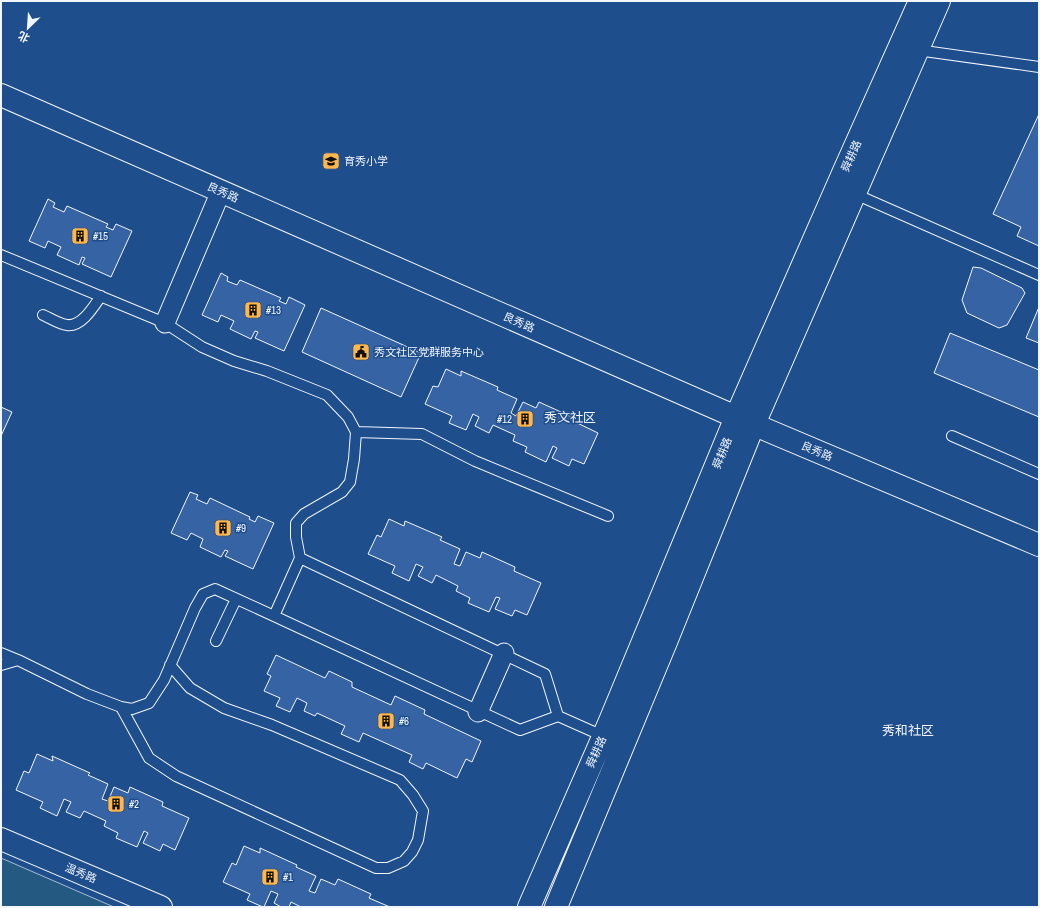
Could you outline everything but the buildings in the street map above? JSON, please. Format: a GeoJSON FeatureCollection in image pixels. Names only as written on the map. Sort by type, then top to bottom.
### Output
{"type":"FeatureCollection","features":[{"type":"Feature","properties":{"kind":"main road","name":"舜耕路"},"geometry":{"type":"LineString","coordinates":[[556,907],[666,642],[745,420],[840,178],[920,1]]}},
{"type":"Feature","properties":{"kind":"main road","name":"舜耕路"},"geometry":{"type":"LineString","coordinates":[[529,907],[745,420],[854,194],[939,1]]}},
{"type":"Feature","properties":{"kind":"main road","name":"良秀路"},"geometry":{"type":"LineString","coordinates":[[1,95],[745,420],[1039,545]]}},
{"type":"Feature","properties":{"kind":"main road","name":"温秀路"},"geometry":{"type":"LineString","coordinates":[[1,839],[161,907]]}},
{"type":"Feature","properties":{"kind":"street"},"geometry":{"type":"LineString","coordinates":[[165,323],[221,191]]}},
{"type":"Feature","properties":{"kind":"street"},"geometry":{"type":"LineString","coordinates":[[478,712],[504,653]]}},
{"type":"Feature","properties":{"kind":"lane"},"geometry":{"type":"LineString","coordinates":[[918,50],[1039,67]]}},
{"type":"Feature","properties":{"kind":"lane"},"geometry":{"type":"LineString","coordinates":[[854,194],[1039,275]]}},
{"type":"Feature","properties":{"kind":"lane"},"geometry":{"type":"LineString","coordinates":[[1,255],[165,323],[202,347],[234,361],[267,371],[327,395],[348,417],[356,432],[354,459],[350,482],[342,492],[304,514],[296,523],[296,537],[300,558],[274,616]]}},
{"type":"Feature","properties":{"kind":"lane"},"geometry":{"type":"LineString","coordinates":[[43,315],[68,325],[80,321],[88,314],[101,296]]}},
{"type":"Feature","properties":{"kind":"lane"},"geometry":{"type":"LineString","coordinates":[[356,432],[422,434],[475,461],[608,516]]}},
{"type":"Feature","properties":{"kind":"lane"},"geometry":{"type":"LineString","coordinates":[[952,436],[1039,474]]}},
{"type":"Feature","properties":{"kind":"lane"},"geometry":{"type":"LineString","coordinates":[[300,558],[504,653],[545,674],[558,716]]}},
{"type":"Feature","properties":{"kind":"lane"},"geometry":{"type":"LineString","coordinates":[[1,653],[87,694],[121,707],[132,709],[149,703],[164,680],[202,594],[216,589],[478,712],[520,730],[558,716],[604,736]]}},
{"type":"Feature","properties":{"kind":"lane"},"geometry":{"type":"LineString","coordinates":[[216,641],[236,599]]}},
{"type":"Feature","properties":{"kind":"lane"},"geometry":{"type":"LineString","coordinates":[[1,665],[18,660]]}},
{"type":"Feature","properties":{"kind":"lane"},"geometry":{"type":"LineString","coordinates":[[121,707],[149,758],[176,776],[376,868],[388,868],[404,861],[412,852],[418,840],[423,811],[413,795],[400,780],[272,725],[224,708],[190,688],[170,665]]}},
{"type":"Feature","properties":{"kind":"shaded area"},"geometry":{"type":"Polygon","coordinates":[[[1,858],[114,907],[1,907],[1,858]]]}},
{"type":"Feature","properties":{"kind":"place","name":"育秀小学"},"geometry":{"type":"Point","coordinates":[331,161]}},
{"type":"Feature","properties":{"kind":"place","name":"#15"},"geometry":{"type":"Point","coordinates":[80,236]}},
{"type":"Feature","properties":{"kind":"place","name":"#13"},"geometry":{"type":"Point","coordinates":[253,310]}},
{"type":"Feature","properties":{"kind":"place","name":"秀文社区党群服务中心"},"geometry":{"type":"Point","coordinates":[361,352]}},
{"type":"Feature","properties":{"kind":"place","name":"#12"},"geometry":{"type":"Point","coordinates":[525,419]}},
{"type":"Feature","properties":{"kind":"place","name":"#9"},"geometry":{"type":"Point","coordinates":[223,528]}},
{"type":"Feature","properties":{"kind":"place","name":"#6"},"geometry":{"type":"Point","coordinates":[386,721]}},
{"type":"Feature","properties":{"kind":"place","name":"#2"},"geometry":{"type":"Point","coordinates":[116,804]}},
{"type":"Feature","properties":{"kind":"place","name":"#1"},"geometry":{"type":"Point","coordinates":[270,877]}},
{"type":"Feature","properties":{"kind":"district","name":"秀文社区"},"geometry":{"type":"Point","coordinates":[570,417]}},
{"type":"Feature","properties":{"kind":"district","name":"秀和社区"},"geometry":{"type":"Point","coordinates":[908,730]}}]}
